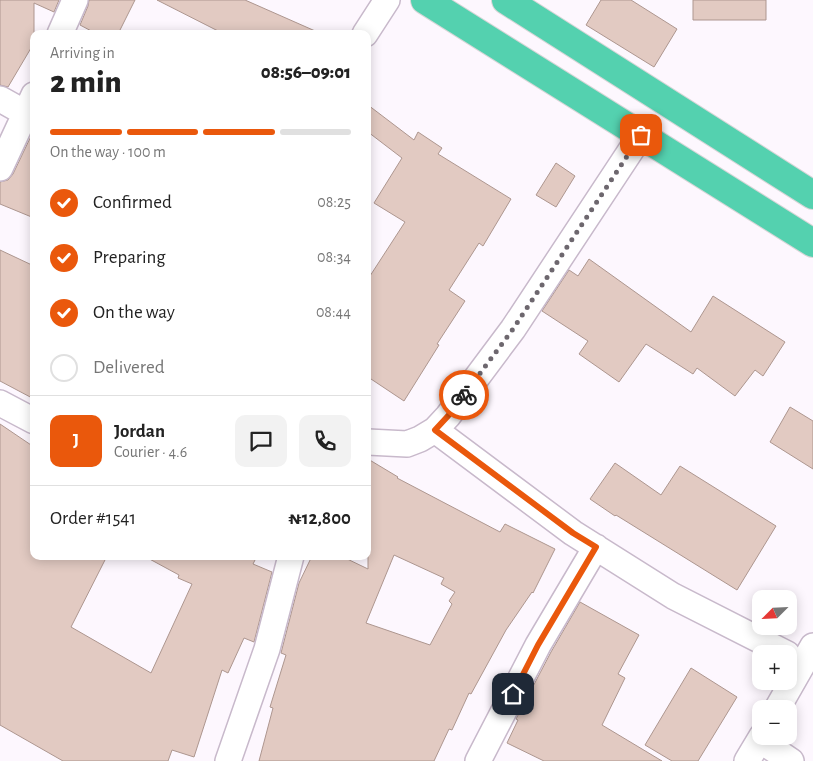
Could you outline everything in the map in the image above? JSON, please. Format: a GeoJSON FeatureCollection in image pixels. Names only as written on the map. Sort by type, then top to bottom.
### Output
{"type":"FeatureCollection","features":[{"type":"Feature","properties":{"kind":"highway"},"geometry":{"type":"LineString","coordinates":[[425,0],[813,243]]}},
{"type":"Feature","properties":{"kind":"highway"},"geometry":{"type":"LineString","coordinates":[[506,0],[813,195]]}},
{"type":"Feature","properties":{"kind":"street"},"geometry":{"type":"LineString","coordinates":[[62,30],[75,0]]}},
{"type":"Feature","properties":{"kind":"street"},"geometry":{"type":"LineString","coordinates":[[368,30],[387,0]]}},
{"type":"Feature","properties":{"kind":"street"},"geometry":{"type":"LineString","coordinates":[[0,99],[30,109]]}},
{"type":"Feature","properties":{"kind":"street"},"geometry":{"type":"LineString","coordinates":[[0,168],[30,111]]}},
{"type":"Feature","properties":{"kind":"street"},"geometry":{"type":"LineString","coordinates":[[371,442],[407,444],[435,430],[448,416],[513,329],[641,135]]}},
{"type":"Feature","properties":{"kind":"street"},"geometry":{"type":"LineString","coordinates":[[0,403],[30,419]]}},
{"type":"Feature","properties":{"kind":"street"},"geometry":{"type":"LineString","coordinates":[[435,430],[573,533],[673,596],[798,654],[780,700]]}},
{"type":"Feature","properties":{"kind":"street"},"geometry":{"type":"LineString","coordinates":[[478,761],[538,645],[596,547]]}},
{"type":"Feature","properties":{"kind":"street"},"geometry":{"type":"LineString","coordinates":[[228,761],[267,649],[290,560]]}},
{"type":"Feature","properties":{"kind":"street"},"geometry":{"type":"LineString","coordinates":[[747,761],[757,745]]}},
{"type":"Feature","properties":{"kind":"street"},"geometry":{"type":"LineString","coordinates":[[770,745],[792,761]]}},
{"type":"Feature","properties":{"kind":"building"},"geometry":{"type":"Polygon","coordinates":[[[0,0],[59,0],[54,12],[34,3],[34,30],[30,30],[30,50],[8,87],[0,85],[0,0]]]}},
{"type":"Feature","properties":{"kind":"building"},"geometry":{"type":"Polygon","coordinates":[[[89,0],[135,0],[120,30],[89,30],[80,25],[89,0]]]}},
{"type":"Feature","properties":{"kind":"building"},"geometry":{"type":"Polygon","coordinates":[[[157,0],[245,0],[313,30],[216,30],[157,0]]]}},
{"type":"Feature","properties":{"kind":"building"},"geometry":{"type":"Polygon","coordinates":[[[601,0],[631,0],[677,29],[654,67],[586,25],[601,0]]]}},
{"type":"Feature","properties":{"kind":"building"},"geometry":{"type":"Polygon","coordinates":[[[693,0],[766,0],[766,20],[693,20],[693,0]]]}},
{"type":"Feature","properties":{"kind":"building"},"geometry":{"type":"Polygon","coordinates":[[[371,107],[414,140],[418,132],[442,148],[438,154],[511,199],[483,246],[479,243],[449,290],[465,301],[437,344],[439,345],[404,401],[371,379],[371,274],[405,222],[374,203],[402,158],[371,134],[371,107]]]}},
{"type":"Feature","properties":{"kind":"building"},"geometry":{"type":"Polygon","coordinates":[[[30,138],[30,216],[0,204],[0,182],[8,180],[13,174],[30,138]]]}},
{"type":"Feature","properties":{"kind":"building"},"geometry":{"type":"Polygon","coordinates":[[[556,163],[575,176],[556,207],[536,195],[556,163]]]}},
{"type":"Feature","properties":{"kind":"building"},"geometry":{"type":"Polygon","coordinates":[[[0,250],[30,264],[30,397],[0,381],[0,250]]]}},
{"type":"Feature","properties":{"kind":"building"},"geometry":{"type":"Polygon","coordinates":[[[589,259],[691,332],[713,296],[785,342],[763,376],[755,370],[735,396],[697,368],[693,374],[646,344],[619,382],[579,354],[588,341],[542,311],[569,270],[578,276],[589,259]]]}},
{"type":"Feature","properties":{"kind":"building"},"geometry":{"type":"Polygon","coordinates":[[[790,407],[813,421],[813,469],[770,442],[790,407]]]}},
{"type":"Feature","properties":{"kind":"building"},"geometry":{"type":"Polygon","coordinates":[[[0,424],[30,444],[30,560],[105,560],[71,627],[151,673],[192,584],[178,578],[179,575],[151,560],[255,560],[253,564],[272,572],[254,642],[244,638],[228,673],[222,670],[194,757],[172,750],[168,761],[63,761],[0,725],[0,424]]]}},
{"type":"Feature","properties":{"kind":"building"},"geometry":{"type":"Polygon","coordinates":[[[371,461],[397,478],[500,532],[505,524],[555,549],[533,593],[506,630],[471,694],[469,693],[452,730],[449,729],[434,761],[259,761],[273,708],[270,707],[286,655],[281,653],[299,583],[310,560],[349,560],[368,569],[368,560],[371,560],[371,461]],[[394,555],[366,623],[430,645],[452,604],[449,601],[455,592],[441,584],[444,578],[394,555]]]}},
{"type":"Feature","properties":{"kind":"building"},"geometry":{"type":"Polygon","coordinates":[[[615,463],[661,495],[680,466],[776,526],[737,590],[590,499],[615,463]]]}},
{"type":"Feature","properties":{"kind":"building"},"geometry":{"type":"Polygon","coordinates":[[[580,602],[639,635],[618,674],[625,678],[602,725],[662,761],[544,761],[507,743],[518,720],[516,719],[580,602]]]}},
{"type":"Feature","properties":{"kind":"building"},"geometry":{"type":"Polygon","coordinates":[[[691,668],[737,697],[698,761],[672,761],[645,745],[691,668]]]}},
{"type":"Feature","properties":{"kind":"way so far"},"geometry":{"type":"LineString","coordinates":[[464,395],[513,329],[641,135]]}},
{"type":"Feature","properties":{"kind":"route"},"geometry":{"type":"LineString","coordinates":[[464,395],[435,430],[573,533],[596,547],[538,645],[513,694]]}}]}
